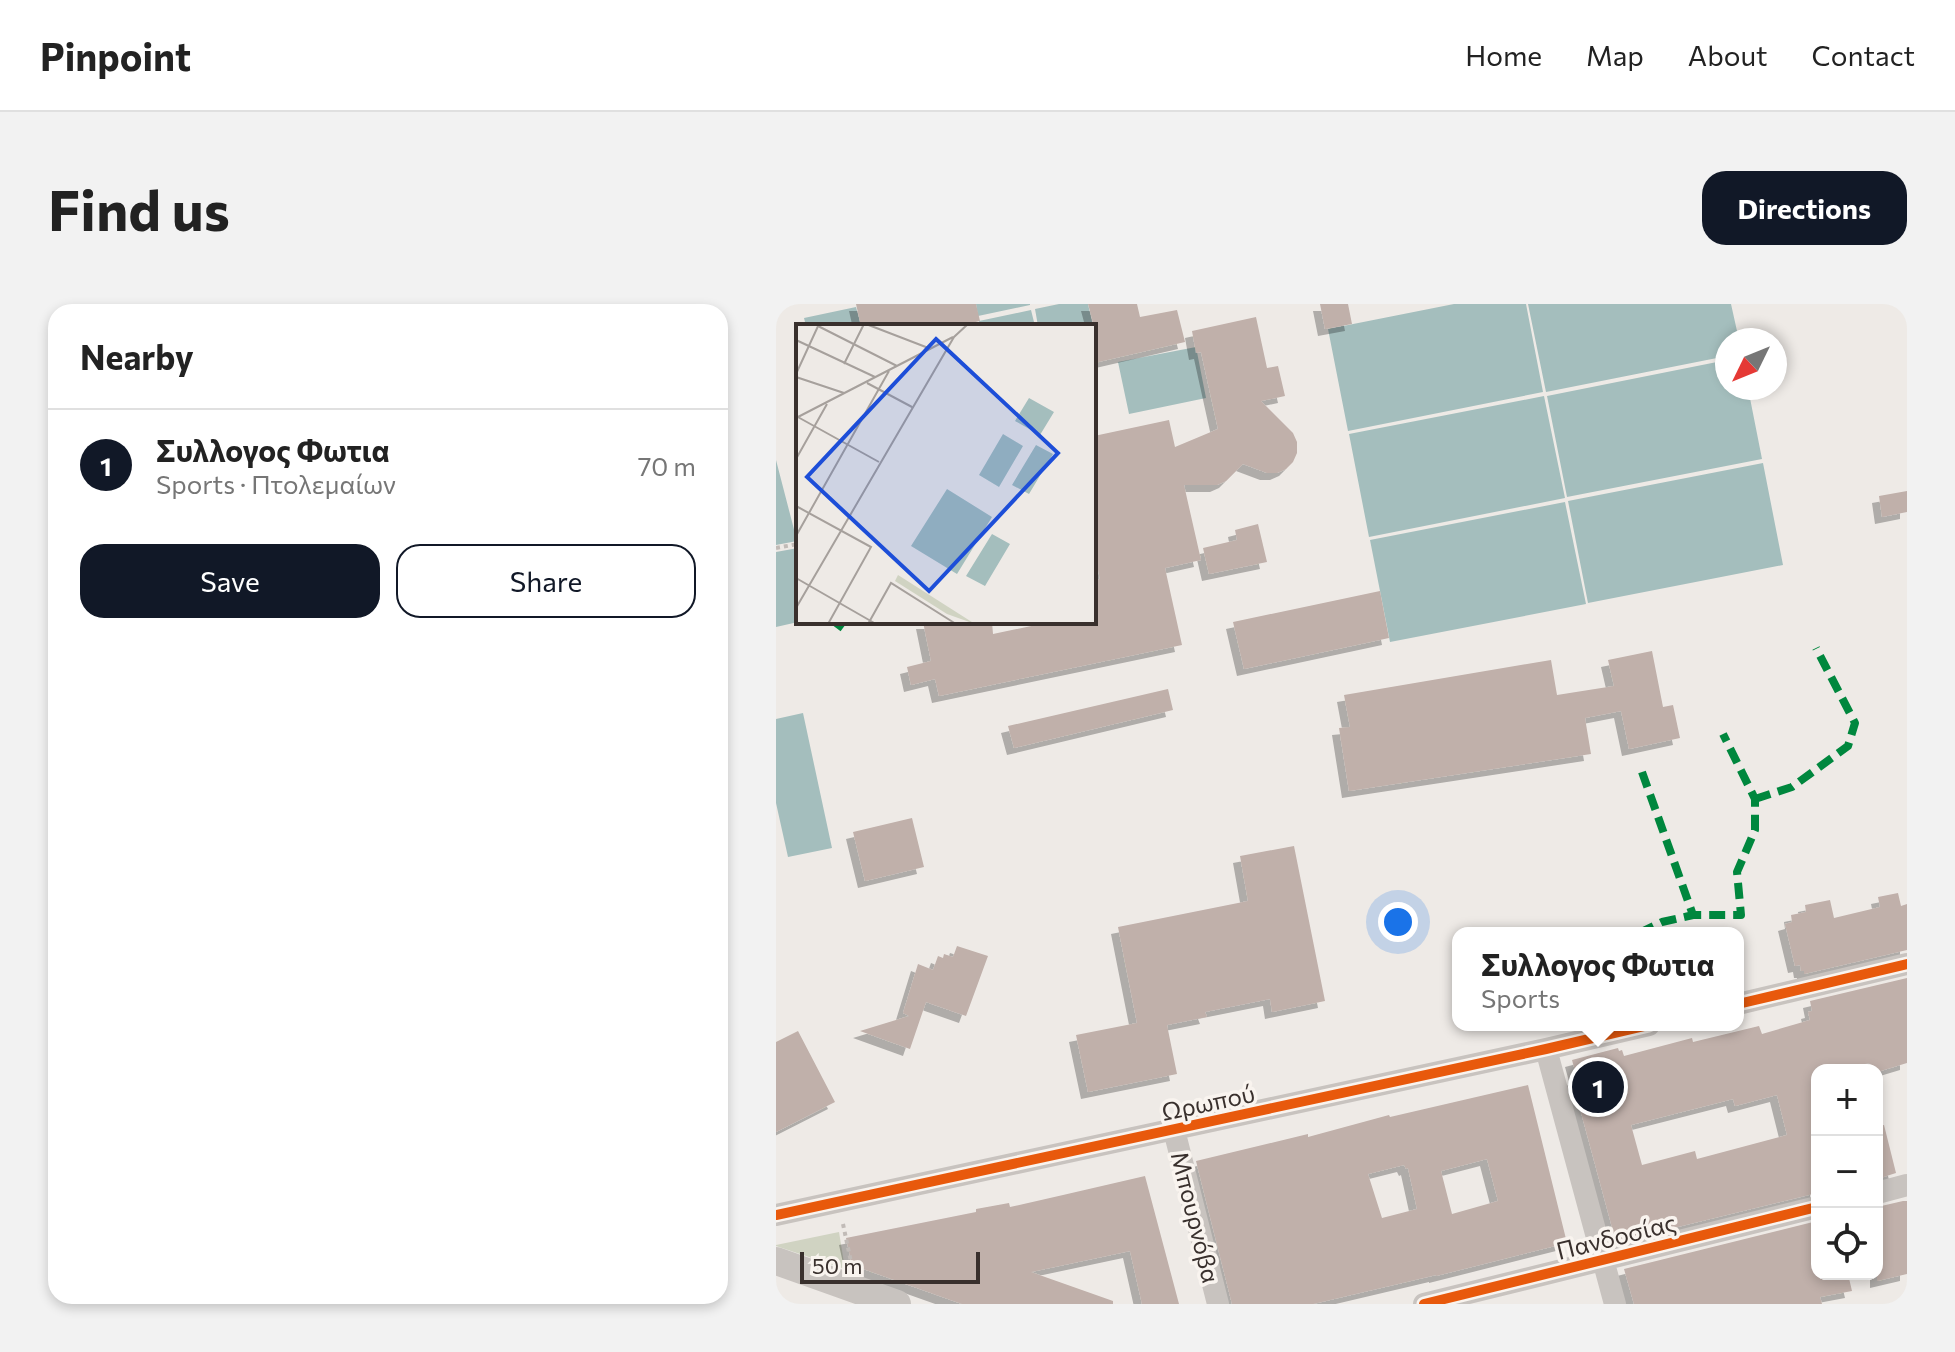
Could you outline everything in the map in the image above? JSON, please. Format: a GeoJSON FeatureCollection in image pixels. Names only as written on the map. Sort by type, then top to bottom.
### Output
{"type":"FeatureCollection","features":[{"type":"Feature","properties":{"kind":"street"},"geometry":{"type":"LineString","coordinates":[[1744,1003],[1907,964]]}},
{"type":"Feature","properties":{"kind":"street","name":"Ωρωπού"},"geometry":{"type":"LineString","coordinates":[[776,1215],[1623,1031]]}},
{"type":"Feature","properties":{"kind":"street"},"geometry":{"type":"LineString","coordinates":[[1546,1049],[1615,1304]]}},
{"type":"Feature","properties":{"kind":"street","name":"Μπουρνόβα"},"geometry":{"type":"LineString","coordinates":[[1174,1130],[1218,1304]]}},
{"type":"Feature","properties":{"kind":"street"},"geometry":{"type":"LineString","coordinates":[[1883,1191],[1907,1185]]}},
{"type":"Feature","properties":{"kind":"street","name":"Πανδοσίας"},"geometry":{"type":"LineString","coordinates":[[1424,1304],[1813,1208]]}},
{"type":"Feature","properties":{"kind":"street"},"geometry":{"type":"LineString","coordinates":[[776,1261],[847,1292],[897,1304]]}},
{"type":"Feature","properties":{"kind":"path"},"geometry":{"type":"LineString","coordinates":[[776,548],[796,544]]}},
{"type":"Feature","properties":{"kind":"path"},"geometry":{"type":"LineString","coordinates":[[839,1202],[847,1292]]}},
{"type":"Feature","properties":{"kind":"green space"},"geometry":{"type":"Polygon","coordinates":[[[839,1232],[845,1269],[776,1246],[776,1245],[839,1232]]]}},
{"type":"Feature","properties":{"kind":"water"},"geometry":{"type":"Polygon","coordinates":[[[976,304],[1030,304],[1030,305],[978,316],[976,304]]]}},
{"type":"Feature","properties":{"kind":"water"},"geometry":{"type":"Polygon","coordinates":[[[1059,304],[1088,304],[1093,324],[1038,324],[1035,309],[1059,304]]]}},
{"type":"Feature","properties":{"kind":"water"},"geometry":{"type":"Polygon","coordinates":[[[1454,304],[1526,304],[1543,392],[1348,431],[1328,329],[1454,304]]]}},
{"type":"Feature","properties":{"kind":"water"},"geometry":{"type":"Polygon","coordinates":[[[1528,304],[1731,304],[1736,328],[1715,328],[1715,358],[1546,392],[1528,304]]]}},
{"type":"Feature","properties":{"kind":"water"},"geometry":{"type":"Polygon","coordinates":[[[856,307],[860,324],[806,324],[804,318],[856,307]]]}},
{"type":"Feature","properties":{"kind":"water"},"geometry":{"type":"Polygon","coordinates":[[[1031,310],[1034,324],[980,324],[979,321],[1031,310]]]}},
{"type":"Feature","properties":{"kind":"water"},"geometry":{"type":"Polygon","coordinates":[[[1196,347],[1206,398],[1129,414],[1118,362],[1196,347]]]}},
{"type":"Feature","properties":{"kind":"water"},"geometry":{"type":"Polygon","coordinates":[[[1715,362],[1715,400],[1750,400],[1762,459],[1567,497],[1547,396],[1715,362]]]}},
{"type":"Feature","properties":{"kind":"water"},"geometry":{"type":"Polygon","coordinates":[[[1544,396],[1565,498],[1369,537],[1349,434],[1544,396]]]}},
{"type":"Feature","properties":{"kind":"water"},"geometry":{"type":"Polygon","coordinates":[[[776,460],[796,541],[776,545],[776,460]]]}},
{"type":"Feature","properties":{"kind":"water"},"geometry":{"type":"Polygon","coordinates":[[[1763,463],[1783,565],[1588,603],[1568,501],[1763,463]]]}},
{"type":"Feature","properties":{"kind":"water"},"geometry":{"type":"Polygon","coordinates":[[[1565,502],[1586,604],[1390,642],[1370,540],[1565,502]]]}},
{"type":"Feature","properties":{"kind":"water"},"geometry":{"type":"Polygon","coordinates":[[[796,548],[796,622],[776,627],[776,552],[796,548]]]}},
{"type":"Feature","properties":{"kind":"water"},"geometry":{"type":"Polygon","coordinates":[[[803,713],[832,848],[788,857],[776,803],[776,719],[803,713]]]}},
{"type":"Feature","properties":{"kind":"building"},"geometry":{"type":"Polygon","coordinates":[[[856,304],[976,304],[980,321],[967,324],[861,324],[856,304]]]}},
{"type":"Feature","properties":{"kind":"building"},"geometry":{"type":"Polygon","coordinates":[[[1088,304],[1137,304],[1140,317],[1177,310],[1185,342],[1096,363],[1096,324],[1088,304]]]}},
{"type":"Feature","properties":{"kind":"building"},"geometry":{"type":"Polygon","coordinates":[[[1320,304],[1348,304],[1352,324],[1325,329],[1320,304]]]}},
{"type":"Feature","properties":{"kind":"building"},"geometry":{"type":"Polygon","coordinates":[[[1256,317],[1267,368],[1278,366],[1285,396],[1261,401],[1293,433],[1297,453],[1286,469],[1277,473],[1267,473],[1243,464],[1226,481],[1217,485],[1184,485],[1201,560],[1165,568],[1182,645],[939,696],[935,679],[911,685],[907,667],[931,661],[923,624],[992,624],[993,634],[1040,624],[1096,624],[1096,580],[1100,579],[1096,561],[1096,436],[1169,420],[1175,447],[1218,429],[1201,352],[1196,353],[1192,331],[1256,317]]]}},
{"type":"Feature","properties":{"kind":"building"},"geometry":{"type":"Polygon","coordinates":[[[1907,491],[1907,512],[1882,517],[1879,496],[1907,491]]]}},
{"type":"Feature","properties":{"kind":"building"},"geometry":{"type":"Polygon","coordinates":[[[1258,524],[1267,562],[1209,574],[1203,548],[1237,540],[1235,530],[1258,524]]]}},
{"type":"Feature","properties":{"kind":"building"},"geometry":{"type":"Polygon","coordinates":[[[1380,591],[1389,638],[1244,669],[1233,622],[1380,591]]]}},
{"type":"Feature","properties":{"kind":"building"},"geometry":{"type":"Polygon","coordinates":[[[1652,651],[1663,707],[1673,705],[1680,738],[1629,749],[1621,711],[1585,718],[1591,754],[1349,791],[1339,728],[1350,727],[1344,695],[1551,660],[1557,695],[1614,686],[1608,660],[1652,651]]]}},
{"type":"Feature","properties":{"kind":"building"},"geometry":{"type":"Polygon","coordinates":[[[1168,689],[1173,710],[1014,748],[1008,726],[1168,689]]]}},
{"type":"Feature","properties":{"kind":"building"},"geometry":{"type":"Polygon","coordinates":[[[912,818],[924,867],[865,881],[853,832],[912,818]]]}},
{"type":"Feature","properties":{"kind":"building"},"geometry":{"type":"Polygon","coordinates":[[[1294,846],[1325,1001],[1272,1012],[1270,999],[1205,1012],[1207,1017],[1167,1025],[1177,1074],[1088,1092],[1076,1035],[1137,1023],[1118,927],[1248,901],[1240,856],[1294,846]]]}},
{"type":"Feature","properties":{"kind":"building"},"geometry":{"type":"Polygon","coordinates":[[[1898,893],[1901,906],[1907,904],[1907,950],[1804,974],[1800,965],[1795,966],[1785,924],[1792,922],[1791,915],[1806,912],[1805,905],[1830,900],[1834,918],[1880,907],[1878,897],[1898,893]]]}},
{"type":"Feature","properties":{"kind":"building"},"geometry":{"type":"Polygon","coordinates":[[[957,946],[988,956],[966,1016],[926,1002],[910,1049],[860,1031],[909,1016],[903,1013],[918,964],[933,970],[938,956],[953,957],[957,946]]]}},
{"type":"Feature","properties":{"kind":"building"},"geometry":{"type":"Polygon","coordinates":[[[1907,978],[1907,1063],[1883,1070],[1883,1064],[1811,1064],[1811,1194],[1616,1242],[1572,1079],[1577,1078],[1572,1060],[1618,1048],[1624,1056],[1692,1038],[1693,1042],[1759,1026],[1762,1034],[1810,1020],[1808,1012],[1812,1011],[1810,1001],[1907,978]],[[1777,1095],[1735,1106],[1733,1099],[1631,1125],[1642,1165],[1695,1151],[1697,1159],[1787,1135],[1777,1095]]]}},
{"type":"Feature","properties":{"kind":"building"},"geometry":{"type":"Polygon","coordinates":[[[798,1031],[835,1102],[776,1132],[776,1042],[798,1031]]]}},
{"type":"Feature","properties":{"kind":"building"},"geometry":{"type":"Polygon","coordinates":[[[1528,1085],[1567,1243],[1313,1304],[1232,1304],[1196,1161],[1528,1085]],[[1487,1159],[1441,1171],[1452,1214],[1498,1201],[1487,1159]],[[1404,1165],[1368,1174],[1382,1218],[1417,1209],[1408,1168],[1404,1165]]]}},
{"type":"Feature","properties":{"kind":"building"},"geometry":{"type":"Polygon","coordinates":[[[1883,1125],[1896,1173],[1883,1177],[1883,1136],[1883,1125]]]}},
{"type":"Feature","properties":{"kind":"building"},"geometry":{"type":"Polygon","coordinates":[[[1145,1176],[1179,1304],[1142,1304],[1130,1251],[1031,1272],[1113,1301],[1113,1304],[962,1304],[852,1265],[846,1238],[976,1212],[976,1209],[1009,1203],[1010,1207],[1145,1176]]]}},
{"type":"Feature","properties":{"kind":"building"},"geometry":{"type":"Polygon","coordinates":[[[1907,1201],[1907,1274],[1883,1280],[1883,1208],[1907,1201]]]}},
{"type":"Feature","properties":{"kind":"building"},"geometry":{"type":"Polygon","coordinates":[[[1811,1222],[1811,1280],[1849,1280],[1852,1291],[1820,1297],[1822,1304],[1634,1304],[1624,1269],[1811,1222]]]}},
{"type":"Feature","properties":{"kind":"marked path"},"geometry":{"type":"LineString","coordinates":[[838,624],[843,628]]}},
{"type":"Feature","properties":{"kind":"marked path"},"geometry":{"type":"LineString","coordinates":[[1755,799],[1792,787],[1848,746],[1855,723],[1816,648]]}},
{"type":"Feature","properties":{"kind":"marked path"},"geometry":{"type":"LineString","coordinates":[[1642,772],[1693,915],[1741,915],[1737,872],[1755,830],[1755,799],[1723,734]]}},
{"type":"Feature","properties":{"kind":"marked path"},"geometry":{"type":"LineString","coordinates":[[1652,927],[1693,915]]}},
{"type":"Feature","properties":{"kind":"cycle path"},"geometry":{"type":"LineString","coordinates":[[1744,1003],[1907,964]]}},
{"type":"Feature","properties":{"kind":"cycle path"},"geometry":{"type":"LineString","coordinates":[[776,1215],[1623,1031]]}},
{"type":"Feature","properties":{"kind":"cycle path"},"geometry":{"type":"LineString","coordinates":[[1424,1304],[1813,1208]]}},
{"type":"Feature","properties":{"kind":"place","name":"Συλλογος Φωτια"},"geometry":{"type":"Point","coordinates":[1598,1087]}}]}
